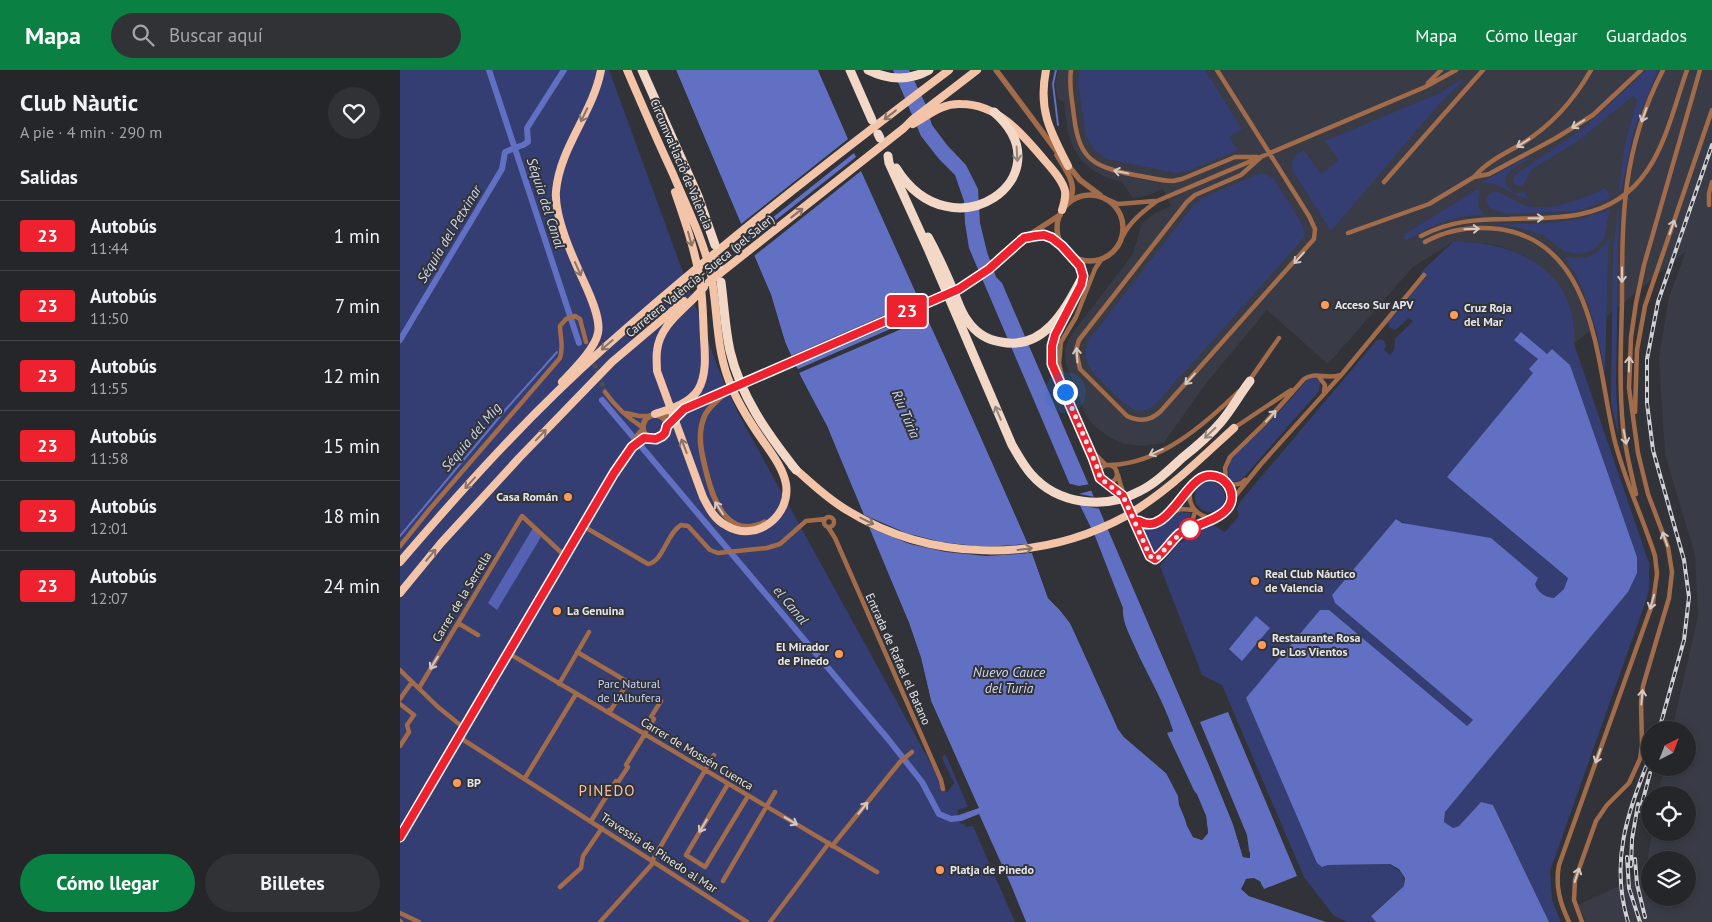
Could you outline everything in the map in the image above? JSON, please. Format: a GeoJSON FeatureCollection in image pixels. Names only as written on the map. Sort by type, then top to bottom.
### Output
{"type":"FeatureCollection","features":[{"type":"Feature","properties":{"kind":"highway"},"geometry":{"type":"LineString","coordinates":[[552,398],[561,382],[592,346],[598,333],[596,314],[591,299],[564,233],[556,194],[562,165],[570,143],[592,98],[601,70]]}},
{"type":"Feature","properties":{"kind":"highway","name":"Circumval·lació de València"},"geometry":{"type":"LineString","coordinates":[[627,70],[702,245],[710,270],[722,360],[733,380]]}},
{"type":"Feature","properties":{"kind":"highway","name":"Circumval·lació de València"},"geometry":{"type":"LineString","coordinates":[[642,70],[698,196],[715,245]]}},
{"type":"Feature","properties":{"kind":"highway"},"geometry":{"type":"LineString","coordinates":[[850,70],[872,120]]}},
{"type":"Feature","properties":{"kind":"highway"},"geometry":{"type":"LineString","coordinates":[[868,70],[886,77],[898,78],[916,76],[929,70]]}},
{"type":"Feature","properties":{"kind":"highway","name":"Carretera València - Sueca (pel Saler)"},"geometry":{"type":"LineString","coordinates":[[400,562],[503,447],[603,349],[684,279],[949,70]]}},
{"type":"Feature","properties":{"kind":"highway"},"geometry":{"type":"LineString","coordinates":[[1046,70],[1043,85],[1043,106],[1052,134],[1068,166]]}},
{"type":"Feature","properties":{"kind":"highway","name":"Carretera València - Sueca (pel Saler)"},"geometry":{"type":"LineString","coordinates":[[400,593],[442,543],[519,458],[612,362],[687,302],[704,286],[904,128],[938,105],[977,71]]}},
{"type":"Feature","properties":{"kind":"highway"},"geometry":{"type":"LineString","coordinates":[[938,105],[963,104],[979,106],[1006,119],[1025,138],[1061,181],[1065,193],[1063,210]]}},
{"type":"Feature","properties":{"kind":"highway"},"geometry":{"type":"LineString","coordinates":[[994,112],[1010,130],[1016,146],[1017,160],[1015,172],[1009,184],[1001,194],[985,204],[976,207],[958,208],[940,205],[916,193],[901,176],[887,154],[900,189],[929,251],[1012,445],[1032,476],[1048,488],[1067,498],[1080,501],[1100,503],[1124,497],[1153,483],[1215,429],[1250,380]]}},
{"type":"Feature","properties":{"kind":"highway"},"geometry":{"type":"LineString","coordinates":[[655,416],[674,408],[697,391],[701,383],[704,365],[700,280],[673,175]]}},
{"type":"Feature","properties":{"kind":"highway"},"geometry":{"type":"LineString","coordinates":[[900,189],[937,252],[968,322],[986,338],[1000,342],[1018,343],[1033,340],[1046,332],[1056,321],[1083,276]]}},
{"type":"Feature","properties":{"kind":"highway"},"geometry":{"type":"LineString","coordinates":[[721,282],[733,380],[739,394],[796,470],[826,496],[858,517],[886,530],[935,545],[990,551],[1025,549],[1084,535],[1132,514],[1193,466],[1234,428]]}},
{"type":"Feature","properties":{"kind":"highway"},"geometry":{"type":"LineString","coordinates":[[687,302],[664,331],[657,350],[657,371],[703,497],[710,510],[727,527],[751,531],[764,528],[777,517],[784,506],[785,481],[775,460],[739,405],[739,394]]}},
{"type":"Feature","properties":{"kind":"street"},"geometry":{"type":"LineString","coordinates":[[996,70],[1052,147],[1080,180],[1118,209],[1124,229],[1123,236]]}},
{"type":"Feature","properties":{"kind":"street"},"geometry":{"type":"LineString","coordinates":[[1070,70],[1076,136],[1087,155],[1106,168],[1173,181],[1182,180],[1235,157],[1261,157]]}},
{"type":"Feature","properties":{"kind":"street"},"geometry":{"type":"LineString","coordinates":[[1217,70],[1313,223],[1315,229],[1314,240],[1160,412],[1144,420],[1132,419],[1080,369],[1076,357],[1079,340],[1187,202],[1195,195],[1241,175],[1261,157]]}},
{"type":"Feature","properties":{"kind":"street"},"geometry":{"type":"LineString","coordinates":[[1425,87],[1441,70]]}},
{"type":"Feature","properties":{"kind":"street"},"geometry":{"type":"LineString","coordinates":[[1065,392],[1059,363],[1062,342],[1076,317],[1095,269],[1101,260],[1117,248],[1129,225],[1135,218],[1157,201],[1425,87],[1456,70]]}},
{"type":"Feature","properties":{"kind":"street"},"geometry":{"type":"LineString","coordinates":[[1384,182],[1483,70]]}},
{"type":"Feature","properties":{"kind":"street"},"geometry":{"type":"LineString","coordinates":[[1348,233],[1430,204],[1474,177],[1484,165],[1523,143],[1550,123],[1575,96],[1591,70]]}},
{"type":"Feature","properties":{"kind":"street"},"geometry":{"type":"LineString","coordinates":[[1474,177],[1489,174],[1593,115],[1641,70]]}},
{"type":"Feature","properties":{"kind":"street"},"geometry":{"type":"LineString","coordinates":[[1638,505],[1623,427],[1621,356],[1623,219],[1626,186],[1637,133],[1644,111],[1663,70]]}},
{"type":"Feature","properties":{"kind":"street"},"geometry":{"type":"LineString","coordinates":[[1421,236],[1464,221],[1571,216],[1591,212],[1625,194],[1650,167],[1662,145],[1687,70]]}},
{"type":"Feature","properties":{"kind":"street"},"geometry":{"type":"LineString","coordinates":[[1582,922],[1574,900],[1575,880],[1596,821],[1607,805],[1629,783],[1640,759],[1643,686],[1670,598],[1672,585],[1671,559],[1643,475],[1638,453],[1629,388],[1629,354],[1633,316],[1649,247],[1700,70]]}},
{"type":"Feature","properties":{"kind":"street"},"geometry":{"type":"LineString","coordinates":[[1634,428],[1637,350],[1645,306],[1712,110]]}},
{"type":"Feature","properties":{"kind":"street"},"geometry":{"type":"LineString","coordinates":[[1052,147],[1072,183],[1073,192],[1058,221],[1057,234],[1062,246]]}},
{"type":"Feature","properties":{"kind":"street"},"geometry":{"type":"LineString","coordinates":[[1709,205],[1709,193],[1712,182]]}},
{"type":"Feature","properties":{"kind":"street"},"geometry":{"type":"LineString","coordinates":[[638,438],[648,437],[656,439],[662,436],[667,426],[684,409],[733,380],[779,367],[959,289],[976,279],[1024,238],[1063,210],[1072,200],[1085,195],[1106,199],[1118,204],[1157,201]]}},
{"type":"Feature","properties":{"kind":"street"},"geometry":{"type":"LineString","coordinates":[[1426,242],[1454,230],[1475,228],[1506,230],[1522,234],[1541,244],[1566,267],[1575,282],[1588,314],[1615,442],[1655,556],[1657,584],[1645,626],[1559,864],[1557,877],[1558,895],[1569,922]]}},
{"type":"Feature","properties":{"kind":"street"},"geometry":{"type":"LineString","coordinates":[[1024,238],[1044,235],[1052,238],[1080,266],[1083,276],[1080,288],[1057,330],[1052,346],[1052,364],[1089,447],[1100,478],[1124,497]]}},
{"type":"Feature","properties":{"kind":"street"},"geometry":{"type":"LineString","coordinates":[[1072,256],[1083,261],[1101,260]]}},
{"type":"Feature","properties":{"kind":"street"},"geometry":{"type":"LineString","coordinates":[[1182,532],[1215,518],[1226,511],[1231,501],[1261,464],[1342,374],[1424,275]]}},
{"type":"Feature","properties":{"kind":"street"},"geometry":{"type":"LineString","coordinates":[[400,546],[560,358],[563,350],[560,326],[566,319],[575,316],[580,319],[586,342]]}},
{"type":"Feature","properties":{"kind":"street"},"geometry":{"type":"LineString","coordinates":[[1099,472],[1102,467],[1140,459],[1180,440],[1210,419],[1250,380],[1279,338]]}},
{"type":"Feature","properties":{"kind":"street"},"geometry":{"type":"LineString","coordinates":[[1231,501],[1231,491],[1226,482],[1225,468],[1230,457],[1264,424],[1306,377],[1312,375],[1333,377],[1342,374]]}},
{"type":"Feature","properties":{"kind":"street"},"geometry":{"type":"LineString","coordinates":[[1318,376],[1325,385],[1323,395]]}},
{"type":"Feature","properties":{"kind":"street"},"geometry":{"type":"LineString","coordinates":[[733,380],[705,414],[700,446],[711,490],[719,510],[736,524],[754,526],[766,521],[776,512],[783,499],[783,488],[778,471],[742,414],[739,405]]}},
{"type":"Feature","properties":{"kind":"street"},"geometry":{"type":"LineString","coordinates":[[1234,428],[1274,403],[1300,383]]}},
{"type":"Feature","properties":{"kind":"street"},"geometry":{"type":"LineString","coordinates":[[605,392],[613,402],[643,428],[648,437]]}},
{"type":"Feature","properties":{"kind":"street"},"geometry":{"type":"LineString","coordinates":[[400,838],[583,526],[638,438],[644,421],[655,416],[684,409]]}},
{"type":"Feature","properties":{"kind":"street"},"geometry":{"type":"LineString","coordinates":[[625,413],[638,416],[655,416],[665,420],[667,426]]}},
{"type":"Feature","properties":{"kind":"street"},"geometry":{"type":"LineString","coordinates":[[1089,447],[1116,470],[1124,497],[1149,555],[1153,558],[1158,558],[1169,544],[1191,524],[1195,510],[1190,497],[1192,488]]}},
{"type":"Feature","properties":{"kind":"street"},"geometry":{"type":"LineString","coordinates":[[1132,514],[1142,523],[1150,524],[1159,521],[1167,515],[1198,480],[1208,476],[1240,484],[1261,464]]}},
{"type":"Feature","properties":{"kind":"street"},"geometry":{"type":"LineString","coordinates":[[1108,484],[1116,480],[1118,475]]}},
{"type":"Feature","properties":{"kind":"street"},"geometry":{"type":"LineString","coordinates":[[1167,515],[1181,509],[1195,510],[1205,517],[1215,518]]}},
{"type":"Feature","properties":{"kind":"street","name":"Carrer de la Serrella"},"geometry":{"type":"LineString","coordinates":[[419,688],[522,516],[566,556]]}},
{"type":"Feature","properties":{"kind":"street","name":"Entrada de Rafael el Batano"},"geometry":{"type":"LineString","coordinates":[[583,526],[648,564],[655,561],[674,530],[681,525],[688,526],[710,550],[721,553],[767,548],[780,544],[806,521],[813,520],[828,524],[941,780],[943,789]]}},
{"type":"Feature","properties":{"kind":"street"},"geometry":{"type":"LineString","coordinates":[[458,623],[478,635]]}},
{"type":"Feature","properties":{"kind":"street"},"geometry":{"type":"LineString","coordinates":[[559,684],[589,632]]}},
{"type":"Feature","properties":{"kind":"street"},"geometry":{"type":"LineString","coordinates":[[577,652],[628,682],[611,710],[607,712]]}},
{"type":"Feature","properties":{"kind":"street","name":"Carrer de Mossén Cuenca"},"geometry":{"type":"LineString","coordinates":[[508,653],[877,872]]}},
{"type":"Feature","properties":{"kind":"street"},"geometry":{"type":"LineString","coordinates":[[400,670],[438,707],[464,728]]}},
{"type":"Feature","properties":{"kind":"street"},"geometry":{"type":"LineString","coordinates":[[400,699],[412,682]]}},
{"type":"Feature","properties":{"kind":"street"},"geometry":{"type":"LineString","coordinates":[[525,778],[576,694]]}},
{"type":"Feature","properties":{"kind":"street"},"geometry":{"type":"LineString","coordinates":[[591,821],[616,781],[618,782],[628,767],[626,766],[654,719],[651,717],[661,700]]}},
{"type":"Feature","properties":{"kind":"street"},"geometry":{"type":"LineString","coordinates":[[400,704],[414,715],[407,725],[409,732],[400,746]]}},
{"type":"Feature","properties":{"kind":"street","name":"Travessia de Pinedo al Mar"},"geometry":{"type":"LineString","coordinates":[[459,737],[747,922]]}},
{"type":"Feature","properties":{"kind":"street"},"geometry":{"type":"LineString","coordinates":[[770,922],[830,844],[900,762],[911,753]]}},
{"type":"Feature","properties":{"kind":"street"},"geometry":{"type":"LineString","coordinates":[[600,922],[653,862],[714,755]]}},
{"type":"Feature","properties":{"kind":"street"},"geometry":{"type":"LineString","coordinates":[[728,784],[686,855],[699,863],[706,867],[748,796]]}},
{"type":"Feature","properties":{"kind":"street"},"geometry":{"type":"LineString","coordinates":[[723,881],[775,792]]}},
{"type":"Feature","properties":{"kind":"street"},"geometry":{"type":"LineString","coordinates":[[560,887],[580,868],[583,856],[602,828]]}},
{"type":"Feature","properties":{"kind":"street"},"geometry":{"type":"LineString","coordinates":[[400,913],[419,922]]}},
{"type":"Feature","properties":{"kind":"shaded area"},"geometry":{"type":"Polygon","coordinates":[[[1059,70],[1712,70],[1712,922],[1586,922],[1578,905],[1641,876],[1641,906],[1696,906],[1696,851],[1649,851],[1651,841],[1696,841],[1696,786],[1660,786],[1662,776],[1696,776],[1696,721],[1674,721],[1698,616],[1695,555],[1665,455],[1659,357],[1669,297],[1686,251],[1574,344],[1573,320],[1566,298],[1547,272],[1540,266],[1525,256],[1497,245],[1453,242],[1413,267],[1328,364],[1267,310],[1203,387],[1164,443],[1143,446],[1124,444],[1109,437],[1093,425],[1086,415],[1066,364],[1065,350],[1068,340],[1077,327],[1133,254],[1142,223],[1155,213],[1171,206],[1163,189],[1146,196],[1133,198],[1122,182],[1094,171],[1082,161],[1074,149],[1068,133],[1064,102],[1058,99],[1055,83],[1059,70]]]}},
{"type":"Feature","properties":{"kind":"shaded area"},"geometry":{"type":"Polygon","coordinates":[[[533,528],[541,537],[497,610],[488,603],[533,528]]]}},
{"type":"Feature","properties":{"kind":"green space","name":"Parc Natural de l'Albufera"},"geometry":{"type":"Polygon","coordinates":[[[400,70],[609,70],[718,368],[738,413],[947,793],[954,783],[942,758],[945,753],[968,807],[957,810],[966,827],[973,826],[1015,922],[400,922],[400,70]]]}},
{"type":"Feature","properties":{"kind":"green space"},"geometry":{"type":"Polygon","coordinates":[[[1080,70],[1205,70],[1242,129],[1229,137],[1238,150],[1188,171],[1176,173],[1107,159],[1094,149],[1086,136],[1078,82],[1080,70]]]}},
{"type":"Feature","properties":{"kind":"green space"},"geometry":{"type":"Polygon","coordinates":[[[1646,70],[1658,70],[1634,129],[1621,191],[1619,191],[1625,144],[1637,100],[1633,96],[1579,140],[1531,170],[1523,186],[1515,185],[1513,181],[1515,175],[1581,130],[1646,70]]]}},
{"type":"Feature","properties":{"kind":"green space"},"geometry":{"type":"Polygon","coordinates":[[[1462,79],[1463,81],[1440,103],[1331,231],[1294,173],[1292,165],[1293,159],[1297,154],[1304,150],[1321,174],[1339,160],[1325,141],[1440,93],[1462,79]]]}},
{"type":"Feature","properties":{"kind":"green space"},"geometry":{"type":"Polygon","coordinates":[[[1528,157],[1529,159],[1512,169],[1505,177],[1509,189],[1515,193],[1525,192],[1528,199],[1495,184],[1480,183],[1528,157]]]}},
{"type":"Feature","properties":{"kind":"green space"},"geometry":{"type":"Polygon","coordinates":[[[1261,173],[1274,179],[1302,224],[1305,232],[1304,238],[1154,406],[1143,411],[1131,408],[1091,368],[1086,355],[1088,341],[1193,206],[1204,197],[1261,173]]]}},
{"type":"Feature","properties":{"kind":"green space"},"geometry":{"type":"Polygon","coordinates":[[[1603,188],[1608,191],[1610,198],[1577,211],[1508,214],[1491,209],[1486,202],[1488,195],[1492,192],[1497,192],[1527,206],[1556,206],[1575,201],[1603,188]]]}},
{"type":"Feature","properties":{"kind":"green space"},"geometry":{"type":"Polygon","coordinates":[[[1478,189],[1480,192],[1478,206],[1483,215],[1453,219],[1425,230],[1407,240],[1403,239],[1405,234],[1478,189]]]}},
{"type":"Feature","properties":{"kind":"green space"},"geometry":{"type":"Polygon","coordinates":[[[1619,203],[1616,383],[1618,434],[1611,404],[1613,251],[1619,203]]]}},
{"type":"Feature","properties":{"kind":"green space"},"geometry":{"type":"Polygon","coordinates":[[[1610,209],[1604,239],[1593,250],[1579,254],[1564,251],[1543,235],[1512,226],[1495,224],[1567,221],[1610,209]]]}},
{"type":"Feature","properties":{"kind":"green space"},"geometry":{"type":"Polygon","coordinates":[[[1609,238],[1605,373],[1591,312],[1580,283],[1564,256],[1584,258],[1590,256],[1600,249],[1609,238]]]}},
{"type":"Feature","properties":{"kind":"green space","name":"Real Club Náutico de Valencia"},"geometry":{"type":"Polygon","coordinates":[[[1453,242],[1477,243],[1500,247],[1521,254],[1539,265],[1555,280],[1566,297],[1573,319],[1574,344],[1649,563],[1649,590],[1644,606],[1550,871],[1552,900],[1561,922],[1549,922],[1493,805],[1481,802],[1459,826],[1453,828],[1444,822],[1445,812],[1628,592],[1637,557],[1570,365],[1552,349],[1547,354],[1521,333],[1515,340],[1538,359],[1533,373],[1447,477],[1568,578],[1564,589],[1554,598],[1545,596],[1538,590],[1535,584],[1396,519],[1332,595],[1335,603],[1473,720],[1322,867],[1328,865],[1390,864],[1401,872],[1404,877],[1404,886],[1371,915],[1376,922],[1348,922],[1334,916],[1304,877],[1222,685],[1202,675],[1160,566],[1178,544],[1210,523],[1225,532],[1239,516],[1237,508],[1240,502],[1376,341],[1380,339],[1384,341],[1386,346],[1384,350],[1390,355],[1394,350],[1395,339],[1413,321],[1409,318],[1395,330],[1390,328],[1388,322],[1426,277],[1421,272],[1453,242]]]}},
{"type":"Feature","properties":{"kind":"green space"},"geometry":{"type":"Polygon","coordinates":[[[1309,378],[1315,378],[1320,381],[1319,391],[1243,478],[1236,482],[1229,479],[1228,468],[1231,458],[1269,423],[1309,378]]]}},
{"type":"Feature","properties":{"kind":"green space"},"geometry":{"type":"Polygon","coordinates":[[[1210,482],[1221,486],[1225,497],[1221,508],[1210,512],[1199,508],[1195,497],[1199,486],[1210,482]]]}},
{"type":"Feature","properties":{"kind":"green space"},"geometry":{"type":"Polygon","coordinates":[[[1180,512],[1191,513],[1189,521],[1152,554],[1142,528],[1159,526],[1174,514],[1180,512]]]}},
{"type":"Feature","properties":{"kind":"water","name":"Nuevo Cauce del Turia"},"geometry":{"type":"Polygon","coordinates":[[[676,70],[818,70],[1032,553],[1048,598],[1070,623],[1118,729],[1124,737],[1166,773],[1178,796],[1179,805],[1193,837],[1202,840],[1208,833],[1206,816],[1167,733],[1173,731],[1169,720],[1124,622],[1123,608],[1095,536],[1070,485],[969,248],[964,201],[955,175],[939,159],[921,136],[893,70],[909,70],[925,103],[932,125],[947,145],[966,165],[978,189],[980,223],[987,252],[996,277],[1002,283],[1209,765],[1233,824],[1243,857],[1250,858],[1247,835],[1200,722],[1228,712],[1297,876],[1264,889],[1257,880],[1247,879],[1242,889],[1249,896],[1326,922],[1026,922],[979,815],[961,822],[959,815],[978,808],[931,701],[921,658],[909,623],[827,426],[806,388],[785,342],[771,295],[676,70]]]}},
{"type":"Feature","properties":{"kind":"water"},"geometry":{"type":"Polygon","coordinates":[[[1521,332],[1547,354],[1552,349],[1570,365],[1637,557],[1637,573],[1628,592],[1445,812],[1444,822],[1453,828],[1459,826],[1481,802],[1493,805],[1549,922],[1376,922],[1371,916],[1404,886],[1405,878],[1399,869],[1390,864],[1328,865],[1322,867],[1317,863],[1246,698],[1320,610],[1329,610],[1467,726],[1473,720],[1335,603],[1332,595],[1396,519],[1402,523],[1491,538],[1538,578],[1535,584],[1542,594],[1554,598],[1564,589],[1568,578],[1447,477],[1533,373],[1529,369],[1538,359],[1514,340],[1521,332]]]}},
{"type":"Feature","properties":{"kind":"water"},"geometry":{"type":"Polygon","coordinates":[[[1256,616],[1270,628],[1242,661],[1229,649],[1256,616]]]}},
{"type":"Feature","properties":{"kind":"pier"},"geometry":{"type":"Polygon","coordinates":[[[674,70],[676,70],[741,224],[848,139],[818,70],[820,70],[1035,552],[1050,597],[1061,607],[1072,622],[1083,645],[1070,623],[1048,598],[1032,553],[986,556],[946,552],[910,544],[868,527],[909,623],[921,658],[931,701],[979,808],[957,815],[975,807],[929,702],[919,659],[907,624],[824,427],[783,343],[768,296],[674,70]],[[854,153],[747,238],[748,242],[856,157],[854,153]],[[861,171],[754,256],[771,295],[791,356],[919,300],[861,171]],[[924,311],[796,366],[798,369],[925,314],[924,311]],[[927,318],[799,373],[827,426],[862,514],[906,533],[941,542],[984,547],[1028,544],[927,318]]]}},
{"type":"Feature","properties":{"kind":"pier"},"geometry":{"type":"Polygon","coordinates":[[[1067,483],[1079,486],[1090,484],[1093,490],[1079,494],[1095,497],[1101,509],[1078,505],[1067,483]]]}},
{"type":"Feature","properties":{"kind":"pier"},"geometry":{"type":"Polygon","coordinates":[[[1141,605],[1146,610],[1184,699],[1186,709],[1193,719],[1212,764],[1235,824],[1244,855],[1248,855],[1248,851],[1250,852],[1250,858],[1243,857],[1233,824],[1141,605]]]}},
{"type":"Feature","properties":{"kind":"pier"},"geometry":{"type":"Polygon","coordinates":[[[1122,618],[1168,717],[1173,731],[1171,732],[1137,659],[1122,623],[1122,618]]]}},
{"type":"Feature","properties":{"kind":"pier"},"geometry":{"type":"Polygon","coordinates":[[[1088,656],[1126,736],[1165,769],[1166,773],[1124,737],[1118,729],[1088,656]]]}},
{"type":"Feature","properties":{"kind":"pier"},"geometry":{"type":"Polygon","coordinates":[[[1194,791],[1206,816],[1208,833],[1202,840],[1193,837],[1187,826],[1178,796],[1195,835],[1201,837],[1205,832],[1204,817],[1195,796],[1191,792],[1194,791]]]}},
{"type":"Feature","properties":{"kind":"pier"},"geometry":{"type":"Polygon","coordinates":[[[979,814],[1026,922],[1024,922],[978,818],[962,824],[959,822],[979,814]]]}},
{"type":"Feature","properties":{"kind":"pier"},"geometry":{"type":"Polygon","coordinates":[[[1254,878],[1261,882],[1260,887],[1259,884],[1253,881],[1248,881],[1245,889],[1250,894],[1328,922],[1249,896],[1241,889],[1246,879],[1254,878]]]}},
{"type":"Feature","properties":{"kind":"waterway","name":"Séquia del Canal"},"geometry":{"type":"LineString","coordinates":[[489,70],[579,343]]}},
{"type":"Feature","properties":{"kind":"waterway","name":"Séquia del Petxinar"},"geometry":{"type":"LineString","coordinates":[[523,145],[528,142],[527,128],[564,70]]}},
{"type":"Feature","properties":{"kind":"waterway"},"geometry":{"type":"LineString","coordinates":[[1056,70],[1053,84],[1058,125]]}},
{"type":"Feature","properties":{"kind":"waterway","name":"Séquia del Petxinar"},"geometry":{"type":"LineString","coordinates":[[400,340],[502,169],[505,152],[520,146]]}},
{"type":"Feature","properties":{"kind":"waterway","name":"Séquia del Mig"},"geometry":{"type":"LineString","coordinates":[[400,536],[507,408],[557,352]]}},
{"type":"Feature","properties":{"kind":"waterway","name":"el Canal"},"geometry":{"type":"LineString","coordinates":[[602,400],[888,739],[922,782],[939,814],[951,819],[960,818]]}},
{"type":"Feature","properties":{"kind":"tunnel"},"geometry":{"type":"LineString","coordinates":[[592,358],[605,392]]}},
{"type":"Feature","properties":{"kind":"railway"},"geometry":{"type":"LineString","coordinates":[[1662,721],[1684,640],[1689,597],[1684,560],[1653,450],[1647,403],[1647,359],[1658,302],[1712,145]]}},
{"type":"Feature","properties":{"kind":"railway"},"geometry":{"type":"LineString","coordinates":[[1628,922],[1623,900],[1621,858],[1628,818],[1643,776]]}},
{"type":"Feature","properties":{"kind":"railway"},"geometry":{"type":"LineString","coordinates":[[1640,811],[1649,776]]}},
{"type":"Feature","properties":{"kind":"railway"},"geometry":{"type":"LineString","coordinates":[[1631,866],[1632,839],[1638,804]]}},
{"type":"Feature","properties":{"kind":"railway"},"geometry":{"type":"LineString","coordinates":[[1627,857],[1629,888],[1640,922]]}},
{"type":"Feature","properties":{"kind":"railway"},"geometry":{"type":"LineString","coordinates":[[1635,859],[1637,884],[1645,917]]}},
{"type":"Feature","properties":{"kind":"bus line","name":"23"},"geometry":{"type":"LineString","coordinates":[[400,837],[614,473],[632,447],[644,438],[656,439],[662,436],[667,426],[684,409],[959,289],[989,269],[1024,238],[1044,235],[1056,240],[1072,256],[1082,270],[1083,276],[1080,288],[1053,340],[1052,364],[1100,478],[1123,496],[1149,555],[1155,559],[1158,558],[1182,532],[1226,511],[1230,506],[1231,491],[1226,482],[1218,477],[1203,477],[1194,483],[1185,496],[1159,521],[1150,524],[1139,521]]}},
{"type":"Feature","properties":{"kind":"place","name":"Acceso Sur APV"},"geometry":{"type":"Point","coordinates":[1325,305]}},
{"type":"Feature","properties":{"kind":"place","name":"Cruz Roja del Mar"},"geometry":{"type":"Point","coordinates":[1454,315]}},
{"type":"Feature","properties":{"kind":"place","name":"Casa Román"},"geometry":{"type":"Point","coordinates":[568,497]}},
{"type":"Feature","properties":{"kind":"place","name":"Real Club Náutico de Valencia"},"geometry":{"type":"Point","coordinates":[1255,581]}},
{"type":"Feature","properties":{"kind":"place","name":"La Genuina"},"geometry":{"type":"Point","coordinates":[557,611]}},
{"type":"Feature","properties":{"kind":"place","name":"Restaurante Rosa De Los Vientos"},"geometry":{"type":"Point","coordinates":[1262,645]}},
{"type":"Feature","properties":{"kind":"place","name":"El Mirador de Pinedo"},"geometry":{"type":"Point","coordinates":[839,654]}},
{"type":"Feature","properties":{"kind":"place","name":"BP"},"geometry":{"type":"Point","coordinates":[457,783]}},
{"type":"Feature","properties":{"kind":"place","name":"Platja de Pinedo"},"geometry":{"type":"Point","coordinates":[940,870]}},
{"type":"Feature","properties":{"kind":"district","name":"PINEDO"},"geometry":{"type":"Point","coordinates":[607,791]}},
{"type":"Feature","properties":{"kind":"route"},"geometry":{"type":"LineString","coordinates":[[1065,392],[1098,469],[1100,478],[1123,496],[1149,555],[1155,559],[1158,558],[1172,540],[1182,532],[1192,528],[1190,529]]}},
{"type":"Feature","properties":{"kind":"water label","name":"Riu Túria"},"geometry":{"type":"Point","coordinates":[906,414]}}]}
